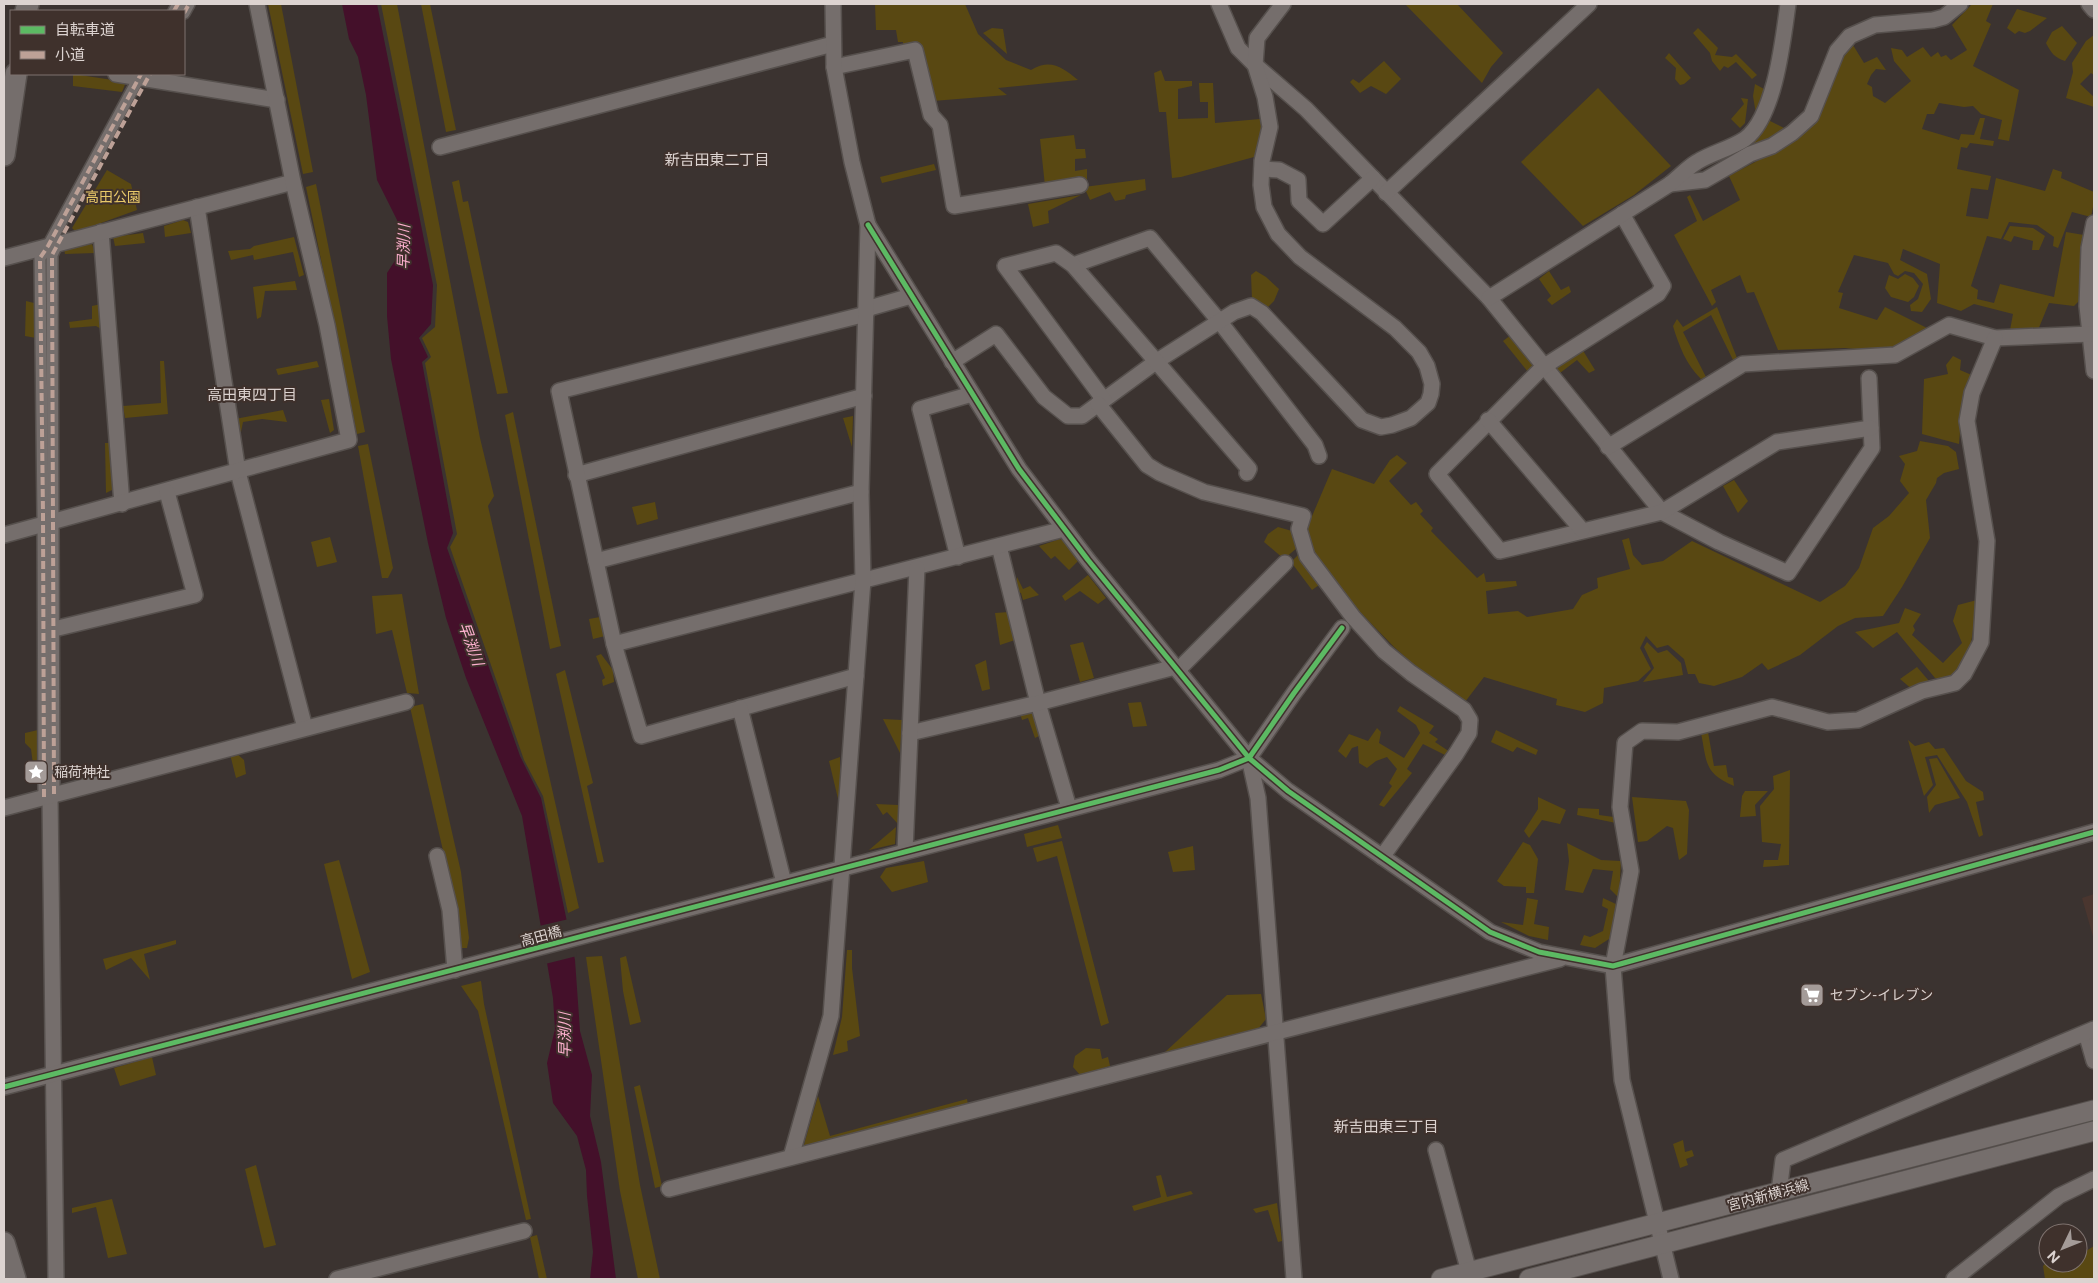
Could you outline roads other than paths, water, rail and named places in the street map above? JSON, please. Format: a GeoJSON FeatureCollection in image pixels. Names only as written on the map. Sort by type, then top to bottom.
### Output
{"type":"FeatureCollection","features":[{"type":"Feature","properties":{"kind":"main road"},"geometry":{"type":"LineString","coordinates":[[4,155],[11,84]]}},
{"type":"Feature","properties":{"kind":"main road"},"geometry":{"type":"LineString","coordinates":[[4,1242],[15,1279]]}},
{"type":"Feature","properties":{"kind":"street"},"geometry":{"type":"LineString","coordinates":[[4,535],[166,492],[348,440],[328,325],[293,182],[258,4]]}},
{"type":"Feature","properties":{"kind":"street"},"geometry":{"type":"LineString","coordinates":[[791,1157],[831,1016],[863,580],[862,492],[868,225],[852,162],[834,67],[833,4]]}},
{"type":"Feature","properties":{"kind":"street"},"geometry":{"type":"LineString","coordinates":[[1219,4],[1238,48],[1306,109],[1489,298],[1542,367],[1662,512],[1719,542],[1788,573],[1872,448],[1869,378]]}},
{"type":"Feature","properties":{"kind":"street"},"geometry":{"type":"LineString","coordinates":[[952,362],[996,334],[1044,397],[1068,416],[1082,416],[1157,362],[1234,312],[1251,306],[1262,313],[1362,420],[1381,427],[1392,425],[1411,418],[1428,403],[1432,384],[1427,366],[1419,352],[1395,328],[1300,257],[1278,234],[1264,207],[1262,169],[1270,127],[1265,97],[1255,65],[1257,38],[1283,4]]}},
{"type":"Feature","properties":{"kind":"street"},"geometry":{"type":"LineString","coordinates":[[1386,193],[1589,4]]}},
{"type":"Feature","properties":{"kind":"street"},"geometry":{"type":"LineString","coordinates":[[1489,298],[1670,184],[1696,162],[1745,139],[1760,123],[1774,83],[1784,39],[1788,4]]}},
{"type":"Feature","properties":{"kind":"street"},"geometry":{"type":"LineString","coordinates":[[1670,184],[1705,180],[1750,154],[1772,146],[1792,133],[1811,116],[1837,51],[1850,36],[1875,25],[1900,18],[1933,20],[1944,17],[1960,4]]}},
{"type":"Feature","properties":{"kind":"street"},"geometry":{"type":"LineString","coordinates":[[2089,4],[2094,10]]}},
{"type":"Feature","properties":{"kind":"street"},"geometry":{"type":"LineString","coordinates":[[440,147],[834,44]]}},
{"type":"Feature","properties":{"kind":"street"},"geometry":{"type":"LineString","coordinates":[[834,67],[915,50],[931,115],[940,125],[954,206],[1080,185]]}},
{"type":"Feature","properties":{"kind":"street"},"geometry":{"type":"LineString","coordinates":[[130,75],[277,100]]}},
{"type":"Feature","properties":{"kind":"street"},"geometry":{"type":"LineString","coordinates":[[56,1279],[48,523],[52,256],[53,245],[144,76]]}},
{"type":"Feature","properties":{"kind":"street"},"geometry":{"type":"LineString","coordinates":[[1262,169],[1279,170],[1298,180],[1298,201],[1323,224],[1373,178]]}},
{"type":"Feature","properties":{"kind":"street"},"geometry":{"type":"LineString","coordinates":[[4,258],[293,182]]}},
{"type":"Feature","properties":{"kind":"street"},"geometry":{"type":"LineString","coordinates":[[196,207],[238,472],[305,728]]}},
{"type":"Feature","properties":{"kind":"street"},"geometry":{"type":"LineString","coordinates":[[1622,214],[1663,286],[1658,294],[1542,367],[1436,474],[1500,551],[1662,512],[1777,442],[1871,428]]}},
{"type":"Feature","properties":{"kind":"street"},"geometry":{"type":"LineString","coordinates":[[2094,223],[2089,248],[2087,306],[2094,371]]}},
{"type":"Feature","properties":{"kind":"street"},"geometry":{"type":"LineString","coordinates":[[868,225],[1019,469],[1064,529],[1249,758],[1288,791],[1490,932],[1539,952],[1613,966],[2094,832]]}},
{"type":"Feature","properties":{"kind":"street"},"geometry":{"type":"LineString","coordinates":[[101,232],[122,504]]}},
{"type":"Feature","properties":{"kind":"street"},"geometry":{"type":"LineString","coordinates":[[1073,265],[1150,238],[1220,322],[1315,445],[1319,456]]}},
{"type":"Feature","properties":{"kind":"street"},"geometry":{"type":"LineString","coordinates":[[1247,473],[1249,469],[1073,265],[1056,254],[1005,266],[1147,465],[1160,473],[1204,492],[1238,496],[1305,512],[1299,529],[1308,556],[1353,617],[1384,651],[1464,710],[1470,720],[1469,732],[1456,754],[1382,857]]}},
{"type":"Feature","properties":{"kind":"street"},"geometry":{"type":"LineString","coordinates":[[856,676],[641,736],[614,644],[559,391],[866,312],[911,296]]}},
{"type":"Feature","properties":{"kind":"street"},"geometry":{"type":"LineString","coordinates":[[1608,447],[1743,364],[1895,355],[1949,325],[1995,338],[2091,334]]}},
{"type":"Feature","properties":{"kind":"street"},"geometry":{"type":"LineString","coordinates":[[1671,1279],[1622,1080],[1613,966],[1631,870],[1620,807],[1625,743],[1642,731],[1678,732],[1772,707],[1828,722],[1858,720],[1922,691],[1955,683],[1964,674],[1981,642],[1987,541],[1967,421],[1972,393],[1995,338]]}},
{"type":"Feature","properties":{"kind":"street"},"geometry":{"type":"LineString","coordinates":[[958,557],[920,409],[972,394]]}},
{"type":"Feature","properties":{"kind":"street"},"geometry":{"type":"LineString","coordinates":[[576,475],[864,396]]}},
{"type":"Feature","properties":{"kind":"street"},"geometry":{"type":"LineString","coordinates":[[1488,420],[1582,530]]}},
{"type":"Feature","properties":{"kind":"street"},"geometry":{"type":"LineString","coordinates":[[54,630],[195,595],[166,492]]}},
{"type":"Feature","properties":{"kind":"street"},"geometry":{"type":"LineString","coordinates":[[596,561],[862,492]]}},
{"type":"Feature","properties":{"kind":"street"},"geometry":{"type":"LineString","coordinates":[[48,523],[54,630],[50,796]]}},
{"type":"Feature","properties":{"kind":"street"},"geometry":{"type":"LineString","coordinates":[[614,644],[1064,529]]}},
{"type":"Feature","properties":{"kind":"street"},"geometry":{"type":"LineString","coordinates":[[998,546],[1038,703],[1069,808]]}},
{"type":"Feature","properties":{"kind":"street"},"geometry":{"type":"LineString","coordinates":[[910,733],[1176,668],[1285,563]]}},
{"type":"Feature","properties":{"kind":"street"},"geometry":{"type":"LineString","coordinates":[[905,851],[917,568]]}},
{"type":"Feature","properties":{"kind":"street"},"geometry":{"type":"LineString","coordinates":[[1294,1279],[1274,1033],[1258,798],[1249,758],[1342,628]]}},
{"type":"Feature","properties":{"kind":"street"},"geometry":{"type":"LineString","coordinates":[[4,808],[406,702]]}},
{"type":"Feature","properties":{"kind":"street"},"geometry":{"type":"LineString","coordinates":[[740,708],[784,883]]}},
{"type":"Feature","properties":{"kind":"street","name":"高田橋"},"geometry":{"type":"LineString","coordinates":[[4,1087],[1219,770],[1249,758]]}},
{"type":"Feature","properties":{"kind":"street"},"geometry":{"type":"LineString","coordinates":[[438,856],[450,910],[455,970]]}},
{"type":"Feature","properties":{"kind":"street"},"geometry":{"type":"LineString","coordinates":[[669,1189],[1564,958]]}},
{"type":"Feature","properties":{"kind":"street"},"geometry":{"type":"LineString","coordinates":[[1779,1192],[1782,1160],[2090,1031],[2094,1060]]}},
{"type":"Feature","properties":{"kind":"street","name":"宮内新横浜線"},"geometry":{"type":"LineString","coordinates":[[1441,1279],[2094,1110]]}},
{"type":"Feature","properties":{"kind":"street","name":"宮内新横浜線"},"geometry":{"type":"LineString","coordinates":[[1529,1279],[2094,1131]]}},
{"type":"Feature","properties":{"kind":"street"},"geometry":{"type":"LineString","coordinates":[[1436,1150],[1469,1272]]}},
{"type":"Feature","properties":{"kind":"street"},"geometry":{"type":"LineString","coordinates":[[1954,1279],[2059,1196],[2094,1179]]}},
{"type":"Feature","properties":{"kind":"street"},"geometry":{"type":"LineString","coordinates":[[337,1279],[524,1230]]}},
{"type":"Feature","properties":{"kind":"water","name":"早渕川"},"geometry":{"type":"Polygon","coordinates":[[[342,4],[377,4],[433,285],[431,324],[419,338],[428,357],[422,362],[453,533],[447,548],[520,756],[541,798],[575,960],[580,1031],[592,1075],[590,1116],[601,1162],[616,1279],[590,1279],[593,1252],[586,1170],[577,1136],[553,1103],[547,1063],[555,1029],[553,998],[522,816],[466,678],[446,618],[428,543],[391,359],[387,316],[387,273],[398,256],[401,240],[397,220],[377,180],[366,95],[358,57],[349,39],[342,4]]]}},
{"type":"Feature","properties":{"kind":"place","name":"稲荷神社"},"geometry":{"type":"Point","coordinates":[36,772]}},
{"type":"Feature","properties":{"kind":"place","name":"セブン-イレブン"},"geometry":{"type":"Point","coordinates":[1812,995]}},
{"type":"Feature","properties":{"kind":"district","name":"新吉田東二丁目"},"geometry":{"type":"Point","coordinates":[717,160]}},
{"type":"Feature","properties":{"kind":"district","name":"高田東四丁目"},"geometry":{"type":"Point","coordinates":[252,395]}},
{"type":"Feature","properties":{"kind":"district","name":"新吉田東三丁目"},"geometry":{"type":"Point","coordinates":[1386,1127]}},
{"type":"Feature","properties":{"kind":"park label","name":"高田公園"},"geometry":{"type":"Point","coordinates":[113,197]}}]}
